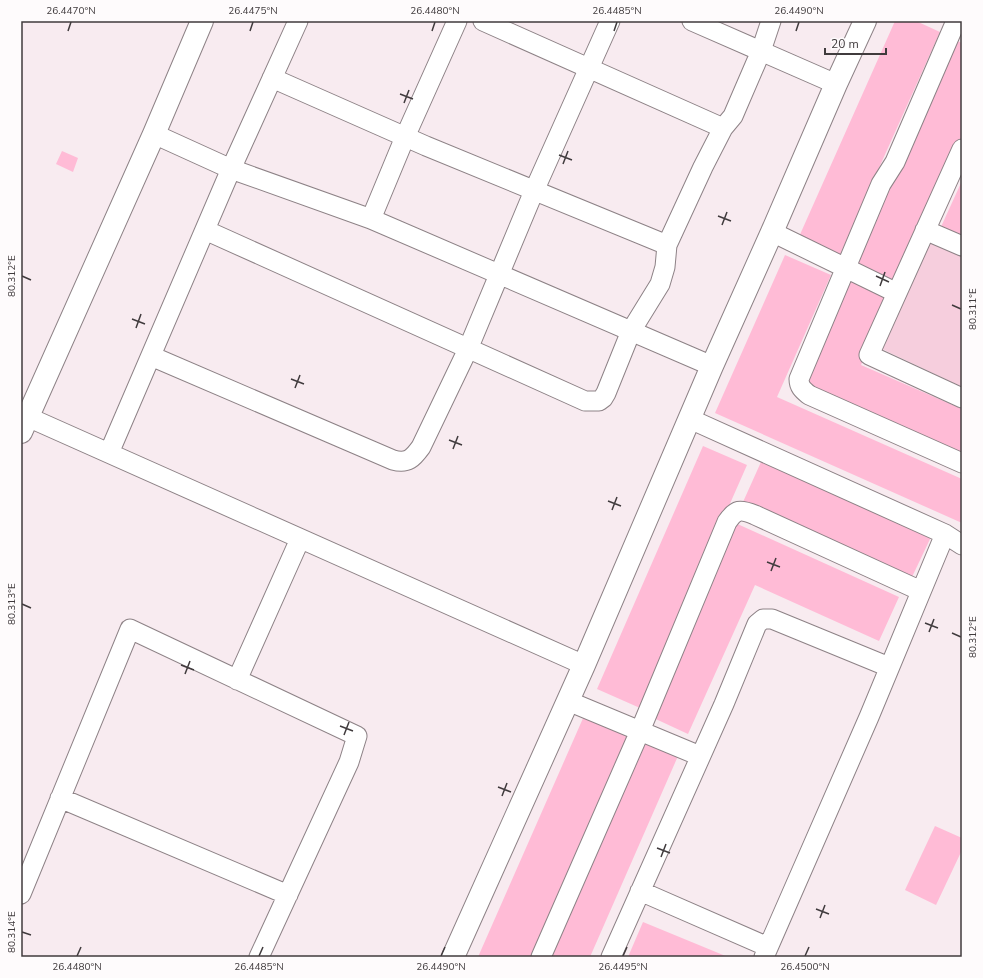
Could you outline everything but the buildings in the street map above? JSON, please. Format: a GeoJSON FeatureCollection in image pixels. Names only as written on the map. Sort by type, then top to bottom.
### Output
{"type":"FeatureCollection","features":[{"type":"Feature","properties":{"kind":"street"},"geometry":{"type":"LineString","coordinates":[[202,21],[154,134],[23,421],[109,454],[584,665]]}},
{"type":"Feature","properties":{"kind":"street"},"geometry":{"type":"LineString","coordinates":[[109,454],[231,168],[298,21]]}},
{"type":"Feature","properties":{"kind":"street"},"geometry":{"type":"LineString","coordinates":[[371,219],[404,137],[457,21]]}},
{"type":"Feature","properties":{"kind":"street"},"geometry":{"type":"LineString","coordinates":[[483,21],[723,128]]}},
{"type":"Feature","properties":{"kind":"street"},"geometry":{"type":"LineString","coordinates":[[151,356],[399,461],[413,457],[420,447],[468,348],[534,191],[610,21]]}},
{"type":"Feature","properties":{"kind":"street"},"geometry":{"type":"LineString","coordinates":[[692,21],[836,84]]}},
{"type":"Feature","properties":{"kind":"street"},"geometry":{"type":"LineString","coordinates":[[205,230],[585,401],[599,402],[603,398],[631,331],[660,284],[665,267],[667,245],[702,166],[723,128],[733,116],[761,51],[772,21]]}},
{"type":"Feature","properties":{"kind":"street"},"geometry":{"type":"LineString","coordinates":[[453,957],[584,665],[712,366],[865,21]]}},
{"type":"Feature","properties":{"kind":"street"},"geometry":{"type":"LineString","coordinates":[[956,21],[895,162],[881,184],[802,369],[799,384],[802,390],[809,395],[962,463]]}},
{"type":"Feature","properties":{"kind":"street"},"geometry":{"type":"LineString","coordinates":[[272,78],[404,137],[667,245]]}},
{"type":"Feature","properties":{"kind":"street"},"geometry":{"type":"LineString","coordinates":[[154,134],[231,168],[371,219],[712,366]]}},
{"type":"Feature","properties":{"kind":"street"},"geometry":{"type":"LineString","coordinates":[[962,149],[869,355],[962,398]]}},
{"type":"Feature","properties":{"kind":"street"},"geometry":{"type":"LineString","coordinates":[[925,230],[962,246]]}},
{"type":"Feature","properties":{"kind":"street"},"geometry":{"type":"LineString","coordinates":[[772,232],[897,293]]}},
{"type":"Feature","properties":{"kind":"street"},"geometry":{"type":"LineString","coordinates":[[690,419],[945,534],[962,545]]}},
{"type":"Feature","properties":{"kind":"street"},"geometry":{"type":"LineString","coordinates":[[541,957],[640,731],[727,522],[733,514],[738,511],[746,511],[921,591]]}},
{"type":"Feature","properties":{"kind":"street"},"geometry":{"type":"LineString","coordinates":[[640,891],[766,952],[869,717],[945,534]]}},
{"type":"Feature","properties":{"kind":"street"},"geometry":{"type":"LineString","coordinates":[[237,680],[300,539]]}},
{"type":"Feature","properties":{"kind":"street"},"geometry":{"type":"LineString","coordinates":[[611,957],[757,624],[763,619],[772,619],[889,667]]}},
{"type":"Feature","properties":{"kind":"street"},"geometry":{"type":"LineString","coordinates":[[21,894],[130,629],[357,736],[356,744],[349,762],[259,957]]}},
{"type":"Feature","properties":{"kind":"street"},"geometry":{"type":"LineString","coordinates":[[568,701],[700,756]]}},
{"type":"Feature","properties":{"kind":"street"},"geometry":{"type":"LineString","coordinates":[[60,798],[288,895]]}},
{"type":"Feature","properties":{"kind":"shaded area"},"geometry":{"type":"Polygon","coordinates":[[[928,238],[962,253],[962,387],[882,349],[928,238]]]}}]}
